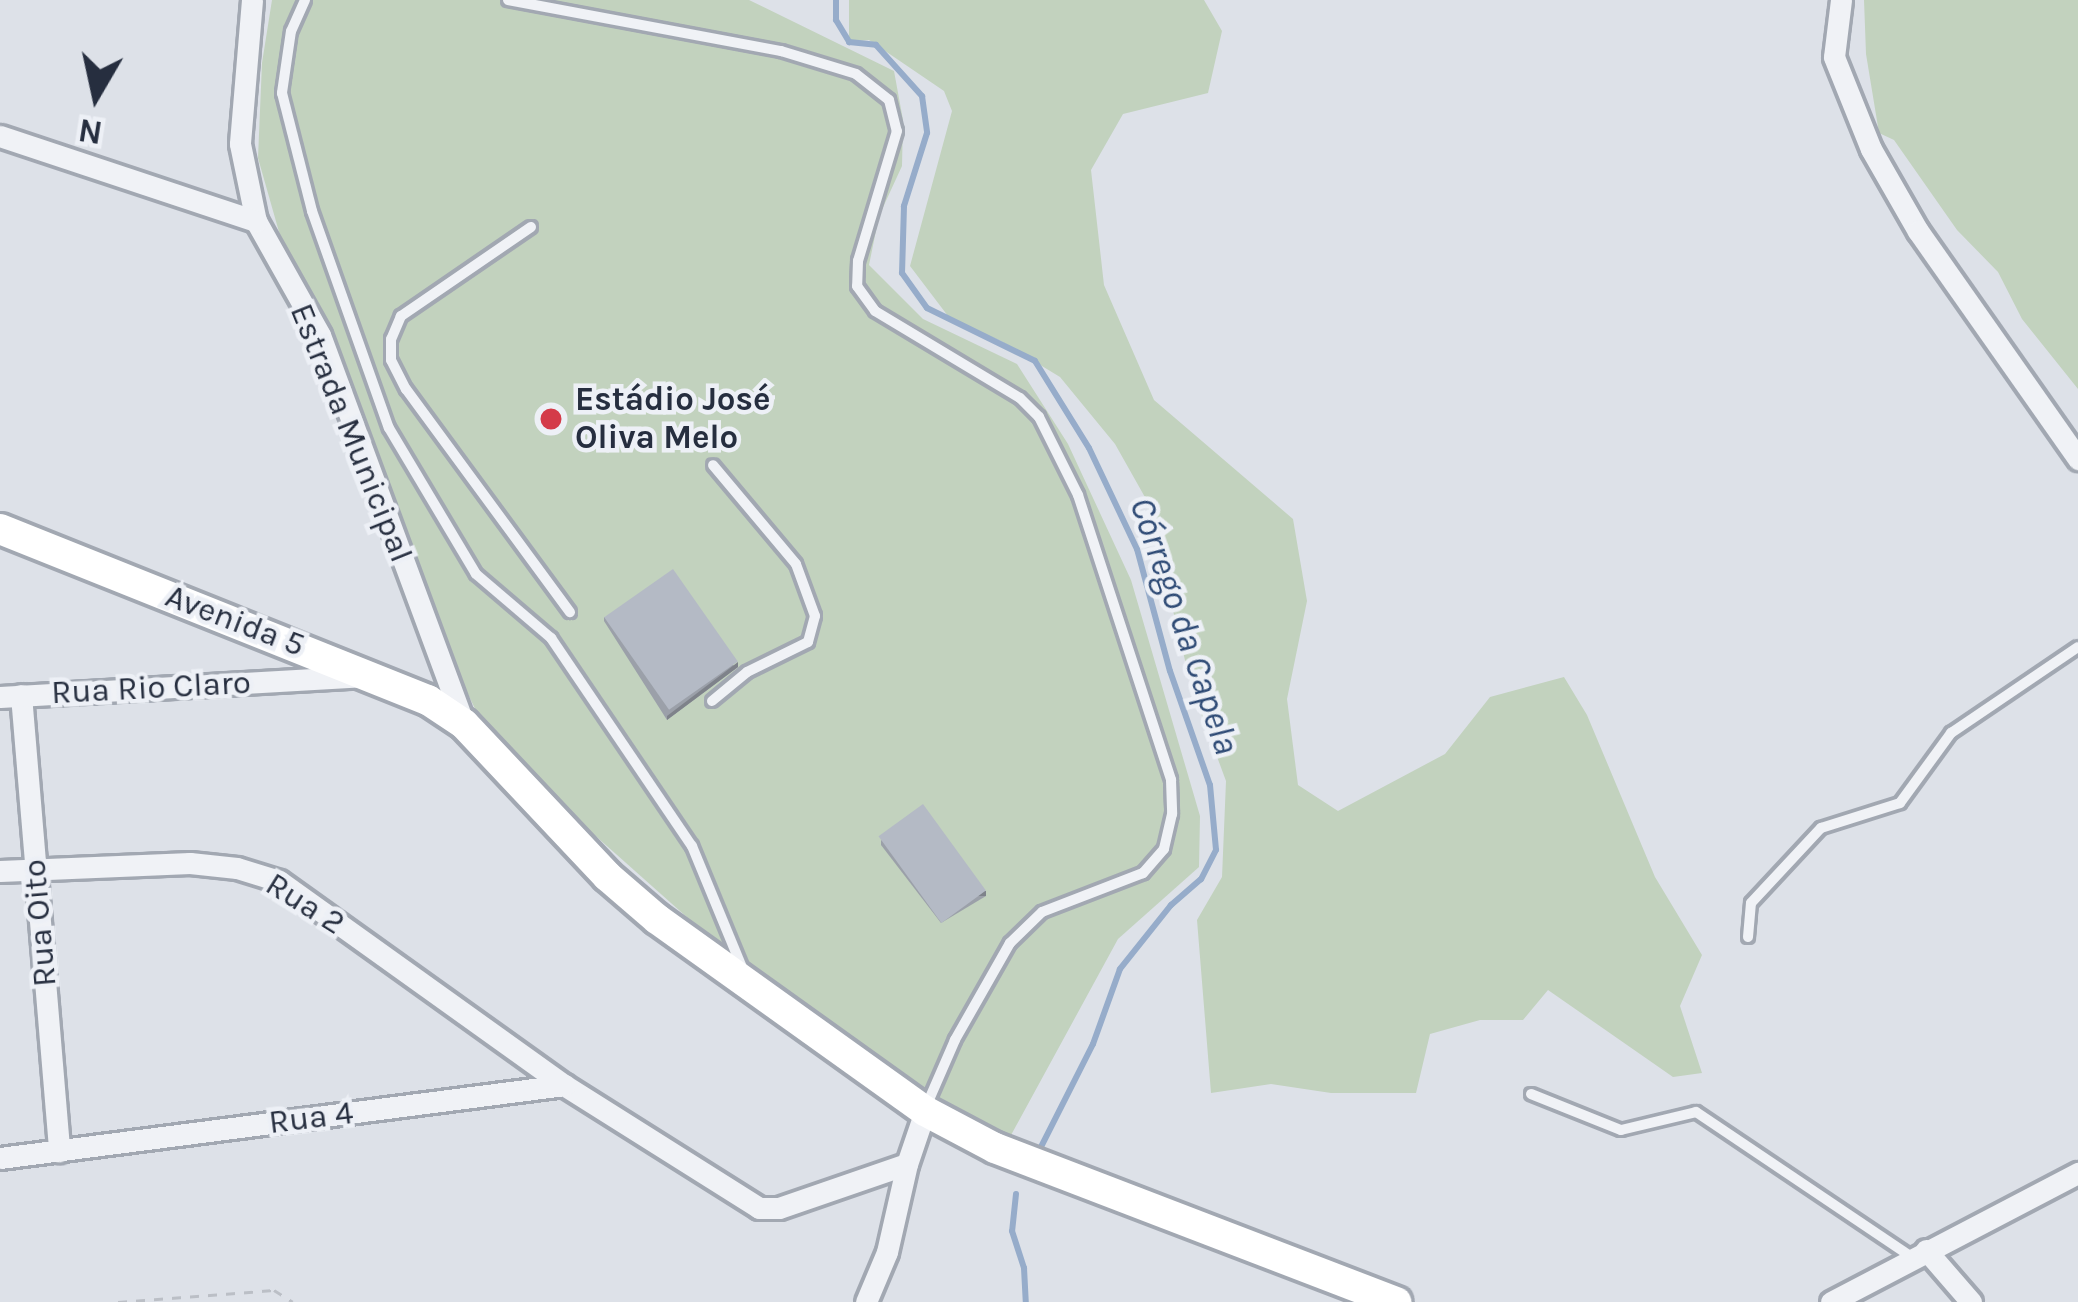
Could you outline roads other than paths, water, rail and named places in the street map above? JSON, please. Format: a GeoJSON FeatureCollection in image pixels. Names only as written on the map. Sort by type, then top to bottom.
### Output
{"type":"FeatureCollection","features":[{"type":"Feature","properties":{"kind":"street","name":"Estrada Municipal"},"geometry":{"type":"LineString","coordinates":[[252,0],[240,144],[256,221],[320,335],[464,724]]}},
{"type":"Feature","properties":{"kind":"street"},"geometry":{"type":"LineString","coordinates":[[1841,0],[1834,57],[1870,149],[1918,230],[2078,459]]}},
{"type":"Feature","properties":{"kind":"street"},"geometry":{"type":"LineString","coordinates":[[0,136],[256,221]]}},
{"type":"Feature","properties":{"kind":"street","name":"Avenida 5"},"geometry":{"type":"LineString","coordinates":[[0,529],[428,700],[464,724],[608,876],[752,992],[925,1111],[995,1148],[1396,1302]]}},
{"type":"Feature","properties":{"kind":"street","name":"Rua Rio Claro"},"geometry":{"type":"LineString","coordinates":[[11,696],[374,676]]}},
{"type":"Feature","properties":{"kind":"street","name":"Rua Oito"},"geometry":{"type":"LineString","coordinates":[[11,696],[35,868],[59,1150]]}},
{"type":"Feature","properties":{"kind":"street","name":"Rua 2"},"geometry":{"type":"LineString","coordinates":[[0,871],[190,863],[237,868],[279,880],[564,1085],[733,1196],[759,1208],[779,1208],[907,1163]]}},
{"type":"Feature","properties":{"kind":"street","name":"Rua 4"},"geometry":{"type":"LineString","coordinates":[[0,1158],[564,1085]]}},
{"type":"Feature","properties":{"kind":"street"},"geometry":{"type":"LineString","coordinates":[[866,1302],[887,1252],[907,1163],[925,1111]]}},
{"type":"Feature","properties":{"kind":"street"},"geometry":{"type":"LineString","coordinates":[[1831,1302],[2078,1173]]}},
{"type":"Feature","properties":{"kind":"street"},"geometry":{"type":"LineString","coordinates":[[1919,1253],[1971,1302]]}},
{"type":"Feature","properties":{"kind":"lane"},"geometry":{"type":"LineString","coordinates":[[305,0],[291,32],[283,93],[312,211],[389,428],[476,574],[551,638],[692,846],[752,992]]}},
{"type":"Feature","properties":{"kind":"lane"},"geometry":{"type":"LineString","coordinates":[[508,0],[781,51],[856,74],[889,100],[897,131],[858,261],[857,286],[875,310],[975,369],[1040,416],[1078,495],[1172,780],[1172,814],[1164,849],[1143,873],[1042,912],[1010,943],[955,1040],[925,1111]]}},
{"type":"Feature","properties":{"kind":"lane"},"geometry":{"type":"LineString","coordinates":[[531,227],[401,316],[392,338],[392,360],[406,388],[570,612]]}},
{"type":"Feature","properties":{"kind":"lane"},"geometry":{"type":"LineString","coordinates":[[712,701],[747,672],[808,642],[815,616],[796,564],[713,465]]}},
{"type":"Feature","properties":{"kind":"lane"},"geometry":{"type":"LineString","coordinates":[[1748,937],[1751,903],[1821,828],[1900,803],[1951,733],[2078,647]]}},
{"type":"Feature","properties":{"kind":"lane"},"geometry":{"type":"LineString","coordinates":[[1531,1094],[1621,1130],[1686,1111],[1710,1118],[1919,1253]]}},
{"type":"Feature","properties":{"kind":"waterway","name":"Córrego da Capela"},"geometry":{"type":"LineString","coordinates":[[836,0],[836,20],[849,42],[876,45],[922,96],[927,133],[904,206],[902,273],[927,308],[1035,361],[1089,448],[1137,549],[1170,671],[1210,785],[1216,850],[1201,879],[1171,905],[1120,969],[1093,1044],[1041,1147]]}},
{"type":"Feature","properties":{"kind":"waterway","name":"Córrego da Capela"},"geometry":{"type":"LineString","coordinates":[[1016,1194],[1012,1231],[1024,1268],[1026,1302]]}},
{"type":"Feature","properties":{"kind":"place","name":"Estádio José Oliva Melo"},"geometry":{"type":"Point","coordinates":[551,419]}}]}
